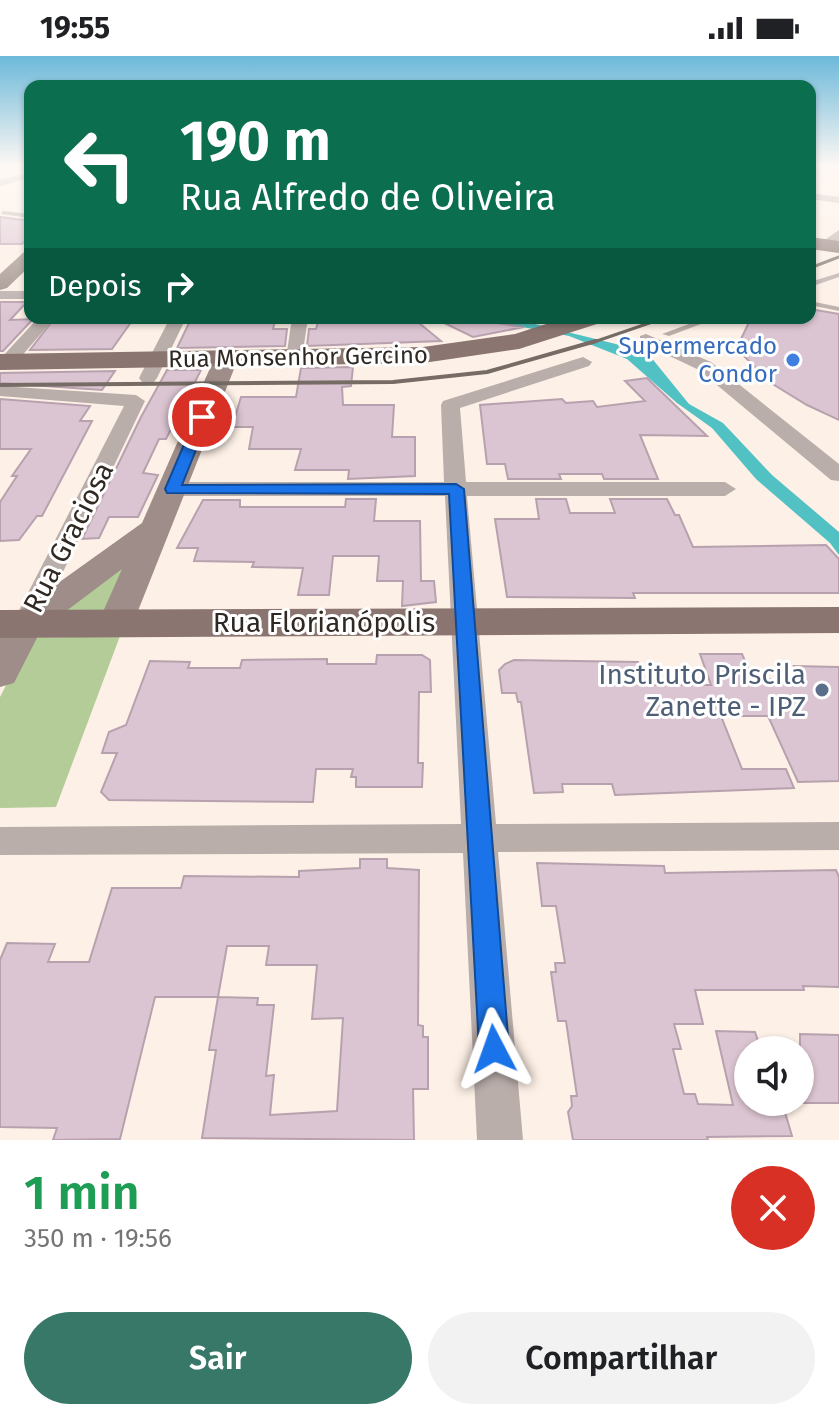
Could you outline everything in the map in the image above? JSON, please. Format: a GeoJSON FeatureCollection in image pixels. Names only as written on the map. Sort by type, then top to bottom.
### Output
{"type":"FeatureCollection","features":[{"type":"Feature","properties":{"kind":"main road","name":"Rua Monsenhor Gercino"},"geometry":{"type":"LineString","coordinates":[[3,362],[152,369],[226,359],[450,353],[567,327]]}},
{"type":"Feature","properties":{"kind":"main road","name":"Rua Florianópolis"},"geometry":{"type":"LineString","coordinates":[[12,624],[839,620]]}},
{"type":"Feature","properties":{"kind":"street"},"geometry":{"type":"LineString","coordinates":[[0,284],[24,262]]}},
{"type":"Feature","properties":{"kind":"street"},"geometry":{"type":"LineString","coordinates":[[0,295],[24,295]]}},
{"type":"Feature","properties":{"kind":"street"},"geometry":{"type":"LineString","coordinates":[[3,362],[41,324]]}},
{"type":"Feature","properties":{"kind":"street"},"geometry":{"type":"LineString","coordinates":[[152,369],[175,324]]}},
{"type":"Feature","properties":{"kind":"street"},"geometry":{"type":"LineString","coordinates":[[294,358],[299,324]]}},
{"type":"Feature","properties":{"kind":"street"},"geometry":{"type":"LineString","coordinates":[[646,339],[705,366],[839,475]]}},
{"type":"Feature","properties":{"kind":"street"},"geometry":{"type":"LineString","coordinates":[[117,623],[226,359]]}},
{"type":"Feature","properties":{"kind":"street"},"geometry":{"type":"LineString","coordinates":[[500,1140],[450,405],[583,362]]}},
{"type":"Feature","properties":{"kind":"street","name":"Rua Graciosa"},"geometry":{"type":"LineString","coordinates":[[0,391],[136,401],[56,563],[12,624],[0,674]]}},
{"type":"Feature","properties":{"kind":"street"},"geometry":{"type":"LineString","coordinates":[[172,489],[725,489]]}},
{"type":"Feature","properties":{"kind":"street"},"geometry":{"type":"LineString","coordinates":[[12,624],[104,567],[157,528]]}},
{"type":"Feature","properties":{"kind":"street"},"geometry":{"type":"LineString","coordinates":[[56,563],[61,568],[80,572],[104,567]]}},
{"type":"Feature","properties":{"kind":"street"},"geometry":{"type":"LineString","coordinates":[[0,841],[839,836]]}},
{"type":"Feature","properties":{"kind":"lane"},"geometry":{"type":"LineString","coordinates":[[816,283],[839,275]]}},
{"type":"Feature","properties":{"kind":"lane"},"geometry":{"type":"LineString","coordinates":[[816,304],[838,309]]}},
{"type":"Feature","properties":{"kind":"lane"},"geometry":{"type":"LineString","coordinates":[[666,334],[695,324]]}},
{"type":"Feature","properties":{"kind":"green space"},"geometry":{"type":"Polygon","coordinates":[[[132,554],[106,613],[48,613],[132,554]]]}},
{"type":"Feature","properties":{"kind":"green space"},"geometry":{"type":"Polygon","coordinates":[[[120,636],[56,807],[0,808],[0,697],[30,638],[120,636]]]}},
{"type":"Feature","properties":{"kind":"water"},"geometry":{"type":"Polygon","coordinates":[[[507,324],[535,324],[624,346],[650,356],[689,404],[723,423],[772,475],[839,532],[839,555],[830,543],[756,479],[712,428],[677,403],[627,359],[569,336],[507,324]]]}},
{"type":"Feature","properties":{"kind":"building"},"geometry":{"type":"Polygon","coordinates":[[[0,218],[24,220],[24,242],[0,244],[0,218]]]}},
{"type":"Feature","properties":{"kind":"building"},"geometry":{"type":"Polygon","coordinates":[[[0,302],[24,302],[10,320],[24,319],[24,324],[28,324],[0,351],[0,302]]]}},
{"type":"Feature","properties":{"kind":"building","name":"Supermercado Condor"},"geometry":{"type":"Polygon","coordinates":[[[816,310],[839,314],[839,420],[771,383],[743,355],[741,339],[748,324],[816,324],[816,310]]]}},
{"type":"Feature","properties":{"kind":"building"},"geometry":{"type":"Polygon","coordinates":[[[50,324],[130,324],[112,349],[30,350],[50,324]]]}},
{"type":"Feature","properties":{"kind":"building"},"geometry":{"type":"Polygon","coordinates":[[[189,324],[274,324],[273,329],[287,329],[285,346],[177,348],[189,324]]]}},
{"type":"Feature","properties":{"kind":"building"},"geometry":{"type":"Polygon","coordinates":[[[317,324],[420,324],[441,341],[307,346],[309,329],[316,329],[317,324]]]}},
{"type":"Feature","properties":{"kind":"building"},"geometry":{"type":"Polygon","coordinates":[[[446,324],[524,327],[473,337],[446,324]]]}},
{"type":"Feature","properties":{"kind":"building"},"geometry":{"type":"Polygon","coordinates":[[[353,367],[351,386],[342,387],[343,405],[394,405],[392,437],[415,437],[415,476],[348,479],[349,470],[295,470],[301,449],[249,449],[253,427],[232,427],[241,397],[296,397],[301,368],[353,367]]]}},
{"type":"Feature","properties":{"kind":"building"},"geometry":{"type":"Polygon","coordinates":[[[167,370],[201,370],[166,439],[159,439],[143,473],[158,475],[138,517],[109,517],[99,538],[82,539],[141,417],[167,370]]]}},
{"type":"Feature","properties":{"kind":"building"},"geometry":{"type":"Polygon","coordinates":[[[115,371],[102,390],[0,383],[0,373],[115,371]]]}},
{"type":"Feature","properties":{"kind":"building"},"geometry":{"type":"Polygon","coordinates":[[[647,378],[707,436],[640,435],[658,479],[604,479],[602,474],[559,474],[561,479],[508,479],[505,464],[487,464],[480,405],[562,399],[566,403],[593,401],[597,407],[645,401],[625,381],[647,378]]]}},
{"type":"Feature","properties":{"kind":"building"},"geometry":{"type":"Polygon","coordinates":[[[0,399],[90,406],[80,421],[92,421],[42,516],[37,516],[19,540],[0,541],[0,502],[17,476],[12,476],[31,449],[0,449],[0,399]]]}},
{"type":"Feature","properties":{"kind":"building"},"geometry":{"type":"Polygon","coordinates":[[[346,499],[376,499],[374,521],[420,521],[421,581],[434,581],[436,602],[402,606],[403,581],[377,581],[379,556],[333,556],[329,595],[298,595],[303,568],[252,567],[254,562],[194,561],[198,548],[177,548],[203,500],[240,500],[240,507],[345,507],[346,499]]]}},
{"type":"Feature","properties":{"kind":"building"},"geometry":{"type":"Polygon","coordinates":[[[536,499],[566,499],[570,513],[615,513],[610,499],[667,499],[675,515],[679,515],[693,547],[826,545],[839,559],[839,593],[633,593],[635,598],[507,597],[495,519],[539,519],[536,499]]]}},
{"type":"Feature","properties":{"kind":"building"},"geometry":{"type":"Polygon","coordinates":[[[700,654],[742,654],[753,679],[801,679],[794,666],[839,667],[839,781],[798,782],[768,716],[721,716],[742,769],[786,769],[794,788],[615,795],[612,784],[562,784],[563,792],[534,793],[521,702],[518,702],[516,693],[502,693],[499,670],[505,664],[514,660],[638,662],[646,685],[711,685],[700,654]]]}},
{"type":"Feature","properties":{"kind":"building"},"geometry":{"type":"Polygon","coordinates":[[[377,655],[422,655],[430,660],[431,692],[419,692],[418,763],[423,763],[422,787],[356,787],[356,777],[351,777],[353,769],[316,769],[313,802],[109,800],[101,792],[117,753],[102,753],[109,732],[126,725],[150,661],[190,662],[188,668],[240,668],[242,660],[327,659],[327,664],[376,664],[377,655]]]}},
{"type":"Feature","properties":{"kind":"building"},"geometry":{"type":"Polygon","coordinates":[[[360,859],[387,859],[387,868],[419,870],[418,1025],[423,1026],[423,1037],[428,1037],[428,1089],[413,1089],[414,1140],[202,1138],[216,1050],[209,1050],[218,997],[155,997],[120,1139],[53,1140],[57,1128],[0,1127],[0,960],[7,943],[55,944],[48,962],[89,962],[112,888],[181,888],[184,876],[299,877],[299,871],[360,868],[360,859]],[[227,946],[218,997],[258,998],[257,1005],[274,1005],[266,1076],[274,1075],[270,1115],[337,1111],[343,1018],[312,1019],[317,965],[266,965],[269,946],[227,946]]]}},
{"type":"Feature","properties":{"kind":"building"},"geometry":{"type":"Polygon","coordinates":[[[537,863],[664,866],[665,873],[836,870],[839,877],[839,987],[695,990],[703,1024],[674,1024],[681,1049],[673,1049],[684,1094],[695,1094],[698,1104],[733,1105],[716,1031],[755,1032],[756,1036],[734,1036],[734,1116],[786,1116],[792,1136],[707,1137],[708,1140],[573,1140],[568,1112],[572,1106],[571,1096],[577,1096],[566,1021],[558,1021],[551,972],[556,972],[555,963],[565,963],[556,906],[542,906],[537,863]]]}},
{"type":"Feature","properties":{"kind":"building"},"geometry":{"type":"Polygon","coordinates":[[[839,1035],[839,1103],[814,1103],[814,1036],[800,1036],[839,1035]]]}},
{"type":"Feature","properties":{"kind":"railway"},"geometry":{"type":"LineString","coordinates":[[816,266],[839,257]]}},
{"type":"Feature","properties":{"kind":"railway"},"geometry":{"type":"LineString","coordinates":[[591,343],[646,324]]}},
{"type":"Feature","properties":{"kind":"railway"},"geometry":{"type":"LineString","coordinates":[[0,385],[393,382],[487,372],[596,341]]}},
{"type":"Feature","properties":{"kind":"place","name":"Supermercado Condor"},"geometry":{"type":"Point","coordinates":[793,360]}},
{"type":"Feature","properties":{"kind":"place","name":"Instituto Priscila Zanette - IPZ"},"geometry":{"type":"Point","coordinates":[822,690]}},
{"type":"Feature","properties":{"kind":"route"},"geometry":{"type":"LineString","coordinates":[[202,417],[172,489],[456,489],[494,1049]]}}]}
